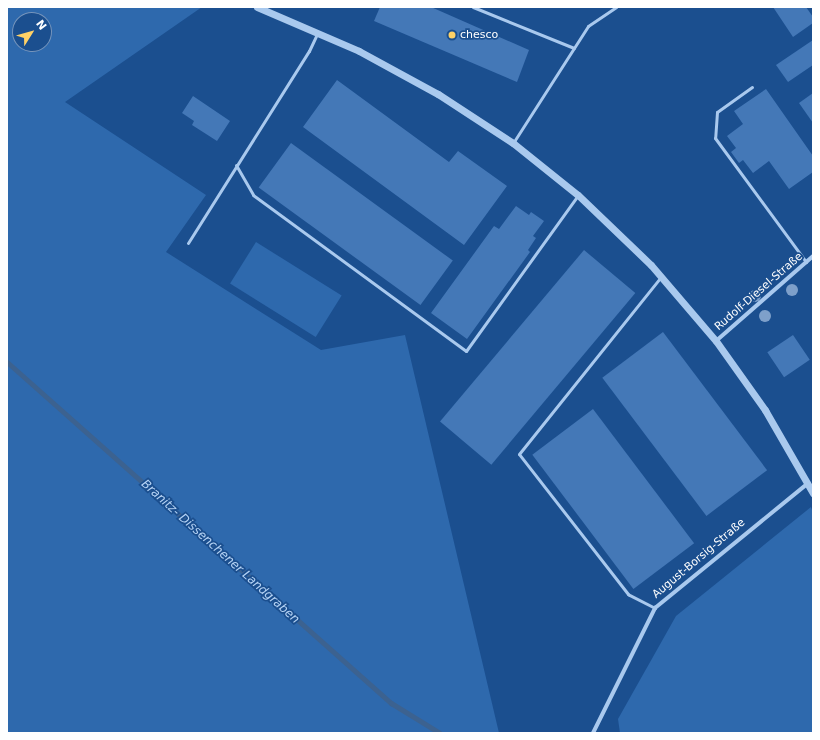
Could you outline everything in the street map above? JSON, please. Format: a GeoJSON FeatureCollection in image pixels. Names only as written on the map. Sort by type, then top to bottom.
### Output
{"type":"FeatureCollection","features":[{"type":"Feature","properties":{"kind":"street"},"geometry":{"type":"LineString","coordinates":[[257,7],[318,32],[359,51],[418,82],[513,143],[578,195],[615,229],[662,276],[716,341],[765,410],[813,493]]}},
{"type":"Feature","properties":{"kind":"street","name":"Rudolf-Diesel-Straße"},"geometry":{"type":"LineString","coordinates":[[716,341],[813,256]]}},
{"type":"Feature","properties":{"kind":"street","name":"August-Borsig-Straße"},"geometry":{"type":"LineString","coordinates":[[593,733],[655,608],[808,483]]}},
{"type":"Feature","properties":{"kind":"lane"},"geometry":{"type":"LineString","coordinates":[[473,7],[574,48]]}},
{"type":"Feature","properties":{"kind":"lane"},"geometry":{"type":"LineString","coordinates":[[513,143],[588,26],[616,7]]}},
{"type":"Feature","properties":{"kind":"lane"},"geometry":{"type":"LineString","coordinates":[[188,243],[308,51],[318,32]]}},
{"type":"Feature","properties":{"kind":"lane"},"geometry":{"type":"LineString","coordinates":[[752,87],[717,112],[715,138],[806,262]]}},
{"type":"Feature","properties":{"kind":"lane"},"geometry":{"type":"LineString","coordinates":[[236,165],[253,195],[466,351],[578,195]]}},
{"type":"Feature","properties":{"kind":"lane"},"geometry":{"type":"LineString","coordinates":[[655,608],[628,594],[519,454],[662,276]]}},
{"type":"Feature","properties":{"kind":"shaded area"},"geometry":{"type":"Polygon","coordinates":[[[7,7],[202,7],[65,102],[206,195],[166,252],[321,350],[405,335],[499,733],[7,733],[7,7]]]}},
{"type":"Feature","properties":{"kind":"shaded area"},"geometry":{"type":"Polygon","coordinates":[[[256,242],[342,296],[316,337],[230,284],[256,242]]]}},
{"type":"Feature","properties":{"kind":"shaded area"},"geometry":{"type":"Polygon","coordinates":[[[811,507],[813,513],[813,733],[620,733],[618,719],[676,616],[811,507]]]}},
{"type":"Feature","properties":{"kind":"building","name":"chesco"},"geometry":{"type":"Polygon","coordinates":[[[380,7],[431,7],[529,50],[517,82],[374,21],[380,7]]]}},
{"type":"Feature","properties":{"kind":"building"},"geometry":{"type":"Polygon","coordinates":[[[773,7],[806,7],[813,17],[813,23],[793,37],[773,7]]]}},
{"type":"Feature","properties":{"kind":"building"},"geometry":{"type":"Polygon","coordinates":[[[813,40],[813,65],[788,82],[776,65],[813,40]]]}},
{"type":"Feature","properties":{"kind":"building"},"geometry":{"type":"Polygon","coordinates":[[[337,80],[449,162],[458,151],[507,186],[464,245],[303,127],[337,80]]]}},
{"type":"Feature","properties":{"kind":"building"},"geometry":{"type":"Polygon","coordinates":[[[766,89],[813,156],[813,172],[789,189],[769,161],[753,173],[743,160],[739,163],[731,152],[736,148],[727,136],[743,124],[734,111],[766,89]]]}},
{"type":"Feature","properties":{"kind":"building"},"geometry":{"type":"Polygon","coordinates":[[[813,93],[813,123],[799,103],[813,93]]]}},
{"type":"Feature","properties":{"kind":"building"},"geometry":{"type":"Polygon","coordinates":[[[193,96],[230,121],[217,141],[192,125],[194,121],[182,113],[193,96]]]}},
{"type":"Feature","properties":{"kind":"building"},"geometry":{"type":"Polygon","coordinates":[[[291,143],[453,261],[420,305],[259,187],[291,143]]]}},
{"type":"Feature","properties":{"kind":"building"},"geometry":{"type":"Polygon","coordinates":[[[516,206],[529,215],[531,212],[544,221],[533,236],[536,238],[528,250],[530,252],[467,339],[431,313],[494,226],[499,229],[516,206]]]}},
{"type":"Feature","properties":{"kind":"building"},"geometry":{"type":"Polygon","coordinates":[[[584,250],[635,293],[491,465],[440,422],[584,250]]]}},
{"type":"Feature","properties":{"kind":"building"},"geometry":{"type":"Polygon","coordinates":[[[663,332],[767,470],[706,516],[602,378],[663,332]]]}},
{"type":"Feature","properties":{"kind":"building"},"geometry":{"type":"Polygon","coordinates":[[[793,335],[810,360],[784,377],[767,352],[793,335]]]}},
{"type":"Feature","properties":{"kind":"building"},"geometry":{"type":"Polygon","coordinates":[[[593,409],[694,543],[633,589],[532,455],[593,409]]]}},
{"type":"Feature","properties":{"kind":"waterway","name":"Branitz- Dissenchener Landgraben"},"geometry":{"type":"LineString","coordinates":[[7,362],[391,703],[440,733]]}},
{"type":"Feature","properties":{"kind":"place","name":"chesco"},"geometry":{"type":"Point","coordinates":[452,35]}}]}
